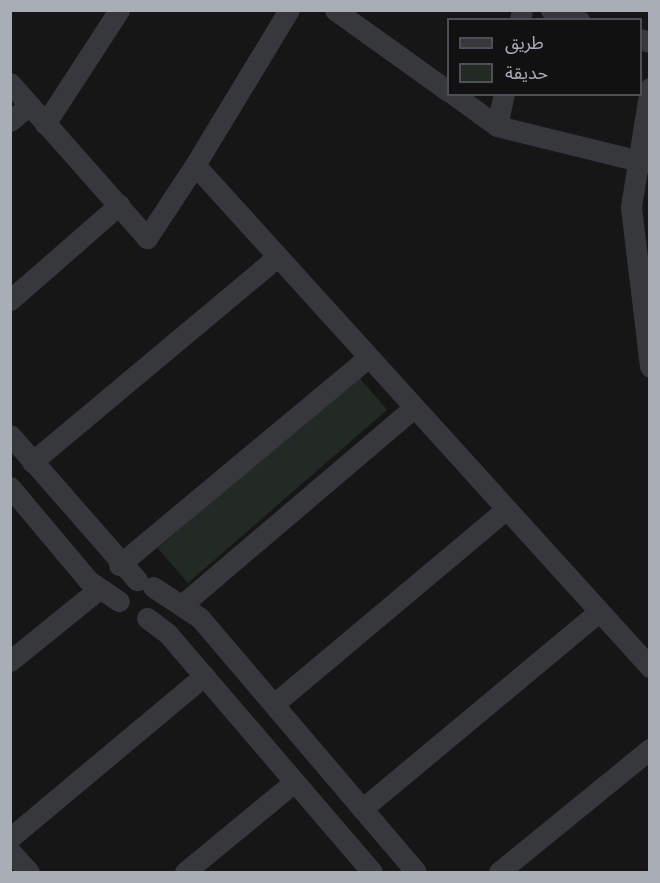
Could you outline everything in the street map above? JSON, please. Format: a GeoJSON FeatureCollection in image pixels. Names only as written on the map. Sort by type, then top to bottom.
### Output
{"type":"FeatureCollection","features":[{"type":"Feature","properties":{"kind":"street"},"geometry":{"type":"LineString","coordinates":[[45,124],[119,10]]}},
{"type":"Feature","properties":{"kind":"street"},"geometry":{"type":"LineString","coordinates":[[10,83],[147,238],[195,165],[289,10]]}},
{"type":"Feature","properties":{"kind":"street"},"geometry":{"type":"LineString","coordinates":[[335,10],[447,90]]}},
{"type":"Feature","properties":{"kind":"street"},"geometry":{"type":"LineString","coordinates":[[551,10],[573,18]]}},
{"type":"Feature","properties":{"kind":"street"},"geometry":{"type":"LineString","coordinates":[[650,88],[643,161],[631,230],[650,367]]}},
{"type":"Feature","properties":{"kind":"street"},"geometry":{"type":"LineString","coordinates":[[456,96],[497,126],[643,161]]}},
{"type":"Feature","properties":{"kind":"street"},"geometry":{"type":"LineString","coordinates":[[497,126],[504,96]]}},
{"type":"Feature","properties":{"kind":"street"},"geometry":{"type":"LineString","coordinates":[[10,121],[29,105]]}},
{"type":"Feature","properties":{"kind":"street"},"geometry":{"type":"LineString","coordinates":[[195,165],[369,357],[412,409],[506,508],[597,613],[650,667]]}},
{"type":"Feature","properties":{"kind":"street"},"geometry":{"type":"LineString","coordinates":[[10,300],[120,205]]}},
{"type":"Feature","properties":{"kind":"street"},"geometry":{"type":"LineString","coordinates":[[32,462],[277,257]]}},
{"type":"Feature","properties":{"kind":"street"},"geometry":{"type":"LineString","coordinates":[[119,565],[369,357]]}},
{"type":"Feature","properties":{"kind":"street"},"geometry":{"type":"LineString","coordinates":[[183,604],[412,409]]}},
{"type":"Feature","properties":{"kind":"street"},"geometry":{"type":"LineString","coordinates":[[10,435],[119,565],[145,584],[183,604],[274,704],[416,873]]}},
{"type":"Feature","properties":{"kind":"street"},"geometry":{"type":"LineString","coordinates":[[10,487],[99,590],[119,602],[129,617],[147,618],[168,634],[372,873]]}},
{"type":"Feature","properties":{"kind":"street"},"geometry":{"type":"LineString","coordinates":[[274,704],[506,508]]}},
{"type":"Feature","properties":{"kind":"street"},"geometry":{"type":"LineString","coordinates":[[119,602],[126,585],[145,584]]}},
{"type":"Feature","properties":{"kind":"street"},"geometry":{"type":"LineString","coordinates":[[145,584],[158,604],[147,618]]}},
{"type":"Feature","properties":{"kind":"street"},"geometry":{"type":"LineString","coordinates":[[10,661],[99,590]]}},
{"type":"Feature","properties":{"kind":"street"},"geometry":{"type":"LineString","coordinates":[[362,809],[597,613]]}},
{"type":"Feature","properties":{"kind":"street"},"geometry":{"type":"LineString","coordinates":[[10,838],[204,676]]}},
{"type":"Feature","properties":{"kind":"street"},"geometry":{"type":"LineString","coordinates":[[500,873],[650,749]]}},
{"type":"Feature","properties":{"kind":"street"},"geometry":{"type":"LineString","coordinates":[[185,873],[294,782]]}},
{"type":"Feature","properties":{"kind":"street"},"geometry":{"type":"LineString","coordinates":[[10,851],[29,873]]}},
{"type":"Feature","properties":{"kind":"green space"},"geometry":{"type":"Polygon","coordinates":[[[357,375],[387,410],[188,583],[158,548],[357,375]]]}}]}
